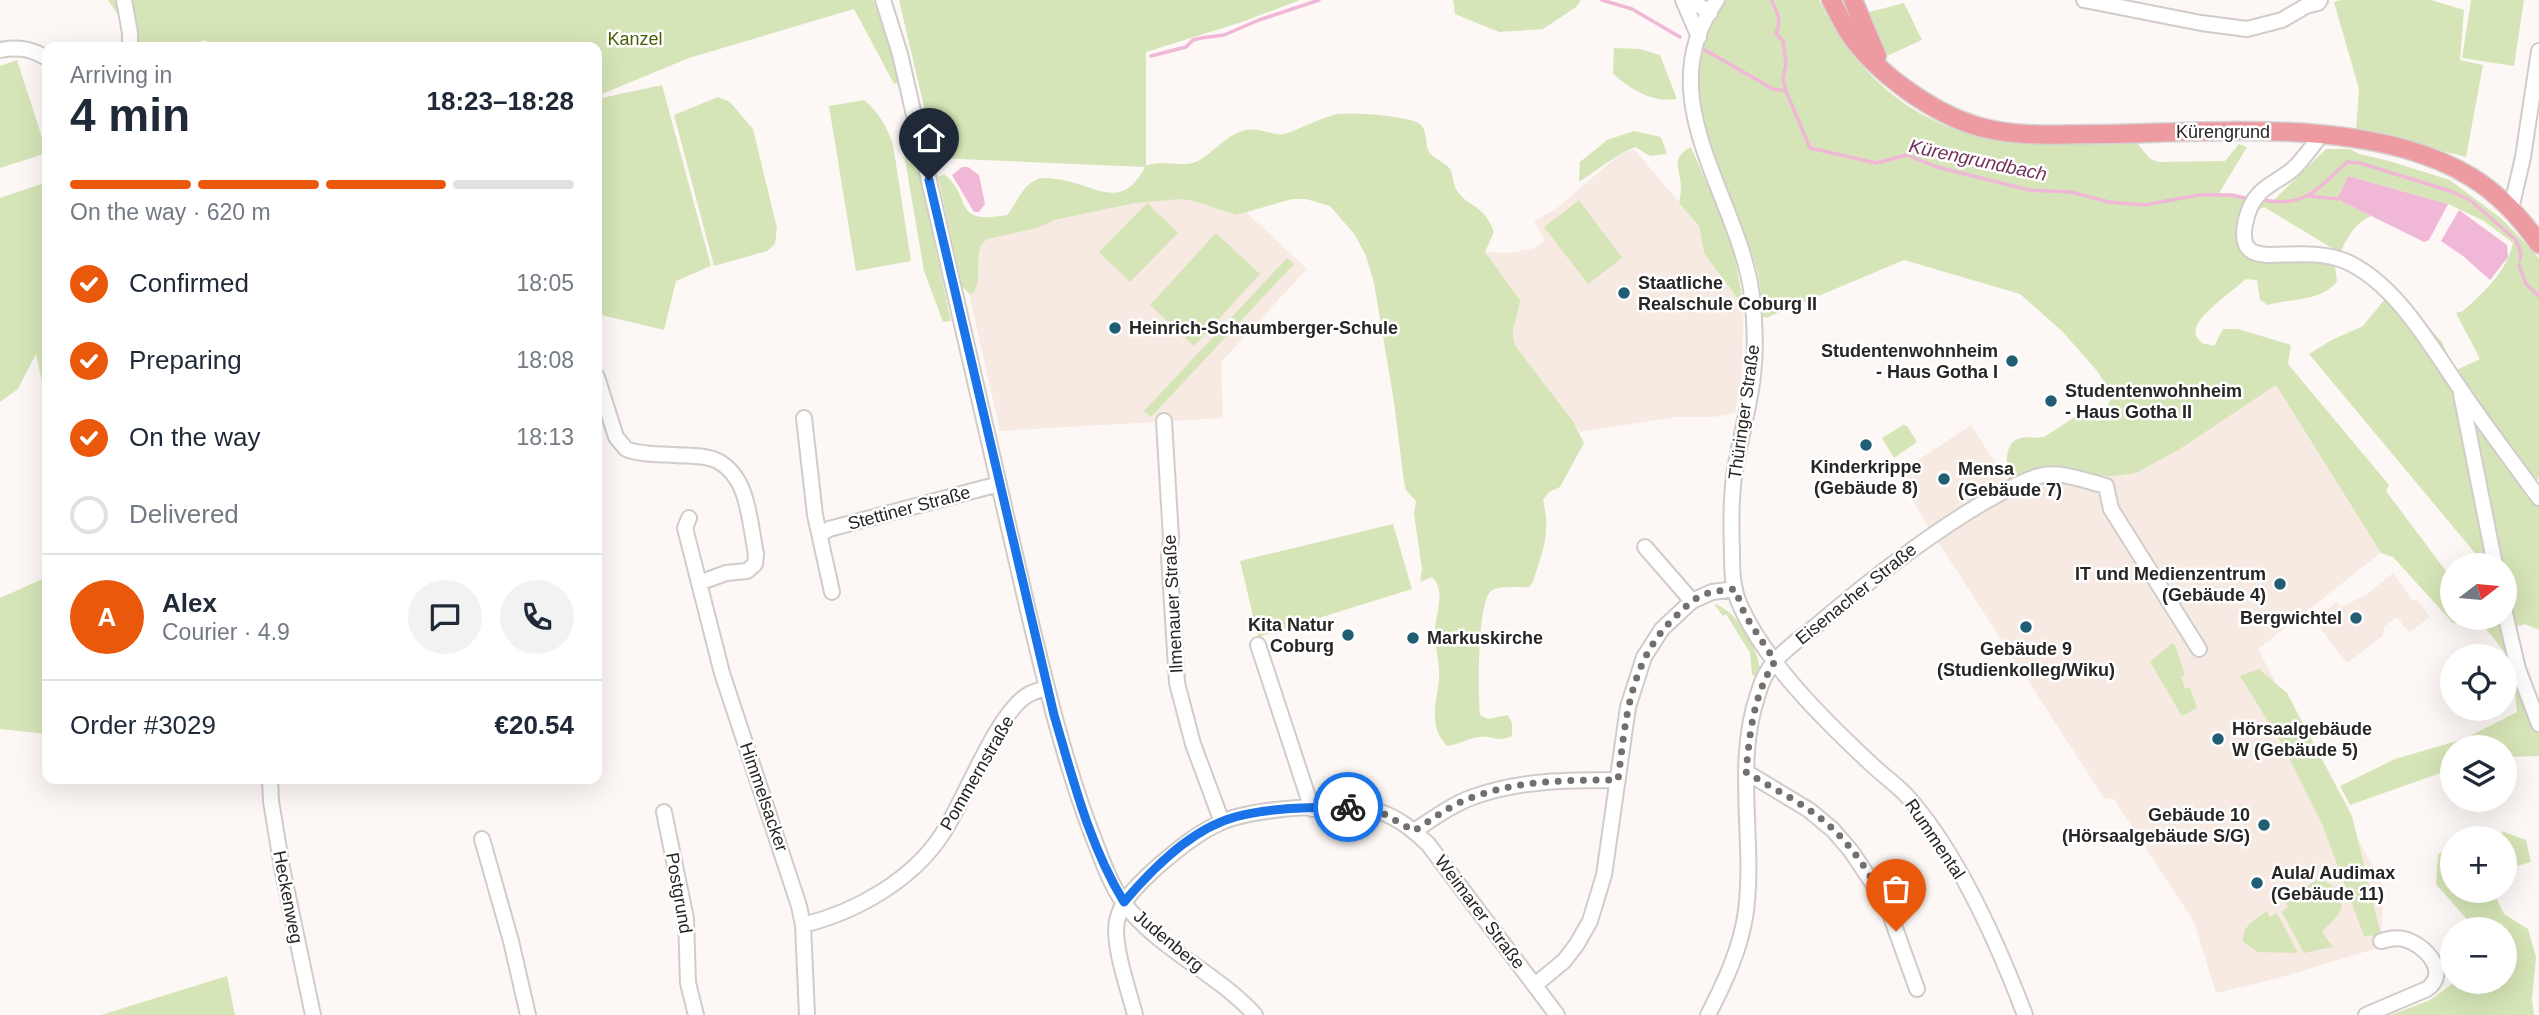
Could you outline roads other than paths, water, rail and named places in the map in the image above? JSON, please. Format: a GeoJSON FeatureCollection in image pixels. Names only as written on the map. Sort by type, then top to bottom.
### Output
{"type":"FeatureCollection","features":[{"type":"Feature","properties":{"kind":"main road","name":"Kürengrund"},"geometry":{"type":"LineString","coordinates":[[1853,0],[1874,52],[1888,73]]}},
{"type":"Feature","properties":{"kind":"main road","name":"Kürengrund"},"geometry":{"type":"LineString","coordinates":[[1833,1],[1849,33],[1888,73],[1931,107],[1983,128],[2071,134],[2235,132],[2321,135],[2405,149],[2433,158],[2473,178],[2511,209],[2539,244]]}},
{"type":"Feature","properties":{"kind":"street"},"geometry":{"type":"LineString","coordinates":[[124,0],[130,42]]}},
{"type":"Feature","properties":{"kind":"street","name":"Judenberg"},"geometry":{"type":"LineString","coordinates":[[883,0],[900,54],[1046,688],[1079,798],[1105,869],[1124,902],[1159,938],[1205,971],[1255,1015]]}},
{"type":"Feature","properties":{"kind":"street"},"geometry":{"type":"LineString","coordinates":[[1683,0],[1699,37]]}},
{"type":"Feature","properties":{"kind":"street"},"geometry":{"type":"LineString","coordinates":[[1691,0],[1710,5]]}},
{"type":"Feature","properties":{"kind":"street"},"geometry":{"type":"LineString","coordinates":[[2084,0],[2201,23],[2247,29],[2282,20],[2320,0]]}},
{"type":"Feature","properties":{"kind":"street"},"geometry":{"type":"LineString","coordinates":[[2291,0],[2306,6]]}},
{"type":"Feature","properties":{"kind":"street","name":"Thüringer Straße"},"geometry":{"type":"LineString","coordinates":[[1710,5],[1699,37],[1691,79],[1695,124],[1742,250],[1755,323],[1753,376],[1734,478],[1731,529],[1735,589],[1745,615],[1775,661]]}},
{"type":"Feature","properties":{"kind":"street"},"geometry":{"type":"LineString","coordinates":[[0,50],[28,48],[42,55]]}},
{"type":"Feature","properties":{"kind":"street"},"geometry":{"type":"LineString","coordinates":[[2511,209],[2523,157],[2539,51]]}},
{"type":"Feature","properties":{"kind":"street"},"geometry":{"type":"LineString","coordinates":[[2321,135],[2295,167],[2266,187],[2252,202],[2245,225],[2248,248],[2266,255],[2332,257],[2357,268],[2374,280],[2413,320],[2539,498]]}},
{"type":"Feature","properties":{"kind":"street"},"geometry":{"type":"LineString","coordinates":[[2460,389],[2493,553]]}},
{"type":"Feature","properties":{"kind":"street"},"geometry":{"type":"LineString","coordinates":[[602,392],[617,437],[626,449],[703,457],[728,467],[737,477],[746,505],[756,554],[755,564],[747,571],[726,573],[699,583]]}},
{"type":"Feature","properties":{"kind":"street"},"geometry":{"type":"LineString","coordinates":[[804,418],[815,515],[832,592]]}},
{"type":"Feature","properties":{"kind":"street","name":"Ilmenauer Straße"},"geometry":{"type":"LineString","coordinates":[[1164,421],[1177,683],[1194,744],[1222,822]]}},
{"type":"Feature","properties":{"kind":"street","name":"Eisenacher Straße"},"geometry":{"type":"LineString","coordinates":[[1775,661],[1857,591],[1939,529],[2028,479],[2042,475],[2064,475],[2106,486],[2111,509],[2199,649]]}},
{"type":"Feature","properties":{"kind":"street","name":"Stettiner Straße"},"geometry":{"type":"LineString","coordinates":[[820,535],[829,529],[999,484]]}},
{"type":"Feature","properties":{"kind":"street","name":"Himmelsacker"},"geometry":{"type":"LineString","coordinates":[[689,518],[685,528],[722,673],[792,880],[803,925],[807,1015]]}},
{"type":"Feature","properties":{"kind":"street"},"geometry":{"type":"LineString","coordinates":[[1645,547],[1692,601]]}},
{"type":"Feature","properties":{"kind":"street"},"geometry":{"type":"LineString","coordinates":[[1535,985],[1564,961],[1590,921],[1604,875],[1628,707],[1644,657],[1662,629],[1692,601],[1713,592],[1735,589]]}},
{"type":"Feature","properties":{"kind":"street"},"geometry":{"type":"LineString","coordinates":[[2509,630],[2518,669],[2539,724]]}},
{"type":"Feature","properties":{"kind":"street"},"geometry":{"type":"LineString","coordinates":[[1258,645],[1312,808]]}},
{"type":"Feature","properties":{"kind":"street"},"geometry":{"type":"LineString","coordinates":[[1708,1015],[1733,962],[1746,911],[1746,772],[1750,728],[1757,696],[1775,661]]}},
{"type":"Feature","properties":{"kind":"street","name":"Rummental"},"geometry":{"type":"LineString","coordinates":[[1775,661],[1791,682],[1904,793],[1933,830],[1976,907],[2025,1015]]}},
{"type":"Feature","properties":{"kind":"street","name":"Pommernstraße"},"geometry":{"type":"LineString","coordinates":[[803,925],[836,915],[870,899],[916,865],[944,833],[998,732],[1016,706],[1026,696],[1046,688]]}},
{"type":"Feature","properties":{"kind":"street"},"geometry":{"type":"LineString","coordinates":[[1746,772],[1809,810],[1833,830],[1851,851],[1886,903],[1917,989]]}},
{"type":"Feature","properties":{"kind":"street"},"geometry":{"type":"LineString","coordinates":[[1414,831],[1452,806],[1475,796],[1544,782],[1618,780]]}},
{"type":"Feature","properties":{"kind":"street","name":"Heckenweg"},"geometry":{"type":"LineString","coordinates":[[270,784],[282,868],[313,1015]]}},
{"type":"Feature","properties":{"kind":"street","name":"Weimarer Straße"},"geometry":{"type":"LineString","coordinates":[[1124,902],[1144,879],[1180,848],[1222,822],[1266,811],[1351,807],[1379,811],[1414,831],[1428,844],[1557,1015]]}},
{"type":"Feature","properties":{"kind":"street","name":"Postgrund"},"geometry":{"type":"LineString","coordinates":[[664,812],[685,919],[688,983],[696,1015]]}},
{"type":"Feature","properties":{"kind":"street"},"geometry":{"type":"LineString","coordinates":[[482,839],[511,941],[528,1015]]}},
{"type":"Feature","properties":{"kind":"street"},"geometry":{"type":"LineString","coordinates":[[1124,902],[1116,922],[1116,937],[1135,1015]]}},
{"type":"Feature","properties":{"kind":"street"},"geometry":{"type":"LineString","coordinates":[[2366,1015],[2427,989],[2437,976],[2432,961],[2420,947],[2398,938],[2381,941]]}},
{"type":"Feature","properties":{"kind":"waterway"},"geometry":{"type":"LineString","coordinates":[[1151,56],[1186,47],[1193,40],[1224,35],[1319,0]]}},
{"type":"Feature","properties":{"kind":"waterway"},"geometry":{"type":"LineString","coordinates":[[1602,0],[1632,9],[1680,37]]}},
{"type":"Feature","properties":{"kind":"waterway","name":"Kürengrundbach"},"geometry":{"type":"LineString","coordinates":[[1771,0],[1779,20],[1776,33],[1783,41],[1786,64],[1783,79],[1786,91],[1810,148],[1876,163],[1907,155],[1937,167],[2029,190],[2071,192],[2109,202],[2144,205],[2199,195],[2232,195],[2245,198]]}},
{"type":"Feature","properties":{"kind":"waterway"},"geometry":{"type":"LineString","coordinates":[[1705,50],[1773,89],[1786,91]]}},
{"type":"Feature","properties":{"kind":"waterway","name":"Kürengrundbach"},"geometry":{"type":"LineString","coordinates":[[2263,200],[2278,202],[2301,198],[2319,188],[2347,162],[2360,163],[2450,191],[2470,200],[2516,240],[2521,253],[2520,260]]}},
{"type":"Feature","properties":{"kind":"waterway","name":"Kürengrundbach"},"geometry":{"type":"LineString","coordinates":[[2309,196],[2337,199]]}},
{"type":"Feature","properties":{"kind":"waterway","name":"Kürengrundbach"},"geometry":{"type":"LineString","coordinates":[[2519,265],[2526,284],[2539,296]]}},
{"type":"Feature","properties":{"kind":"place","name":"Staatliche Realschule Coburg II"},"geometry":{"type":"Point","coordinates":[1624,293]}},
{"type":"Feature","properties":{"kind":"place","name":"Heinrich-Schaumberger-Schule"},"geometry":{"type":"Point","coordinates":[1115,328]}},
{"type":"Feature","properties":{"kind":"place","name":"Studentenwohnheim - Haus Gotha I"},"geometry":{"type":"Point","coordinates":[2012,361]}},
{"type":"Feature","properties":{"kind":"place","name":"Studentenwohnheim - Haus Gotha II"},"geometry":{"type":"Point","coordinates":[2051,401]}},
{"type":"Feature","properties":{"kind":"place","name":"Kinderkrippe (Gebäude 8)"},"geometry":{"type":"Point","coordinates":[1866,445]}},
{"type":"Feature","properties":{"kind":"place","name":"Mensa (Gebäude 7)"},"geometry":{"type":"Point","coordinates":[1944,479]}},
{"type":"Feature","properties":{"kind":"place","name":"IT und Medienzentrum (Gebäude 4)"},"geometry":{"type":"Point","coordinates":[2280,584]}},
{"type":"Feature","properties":{"kind":"place","name":"Bergwichtel"},"geometry":{"type":"Point","coordinates":[2356,618]}},
{"type":"Feature","properties":{"kind":"place","name":"Gebäude 9 (Studienkolleg/Wiku)"},"geometry":{"type":"Point","coordinates":[2026,627]}},
{"type":"Feature","properties":{"kind":"place","name":"Kita Natur Coburg"},"geometry":{"type":"Point","coordinates":[1348,635]}},
{"type":"Feature","properties":{"kind":"place","name":"Markuskirche"},"geometry":{"type":"Point","coordinates":[1413,638]}},
{"type":"Feature","properties":{"kind":"place","name":"Hörsaalgebäude W (Gebäude 5)"},"geometry":{"type":"Point","coordinates":[2218,739]}},
{"type":"Feature","properties":{"kind":"place","name":"Gebäude 10 (Hörsaalgebäude S/G)"},"geometry":{"type":"Point","coordinates":[2264,825]}},
{"type":"Feature","properties":{"kind":"place","name":"Aula/ Audimax (Gebäude 11)"},"geometry":{"type":"Point","coordinates":[2257,883]}},
{"type":"Feature","properties":{"kind":"park label","name":"Kanzel"},"geometry":{"type":"Point","coordinates":[635,39]}}]}
